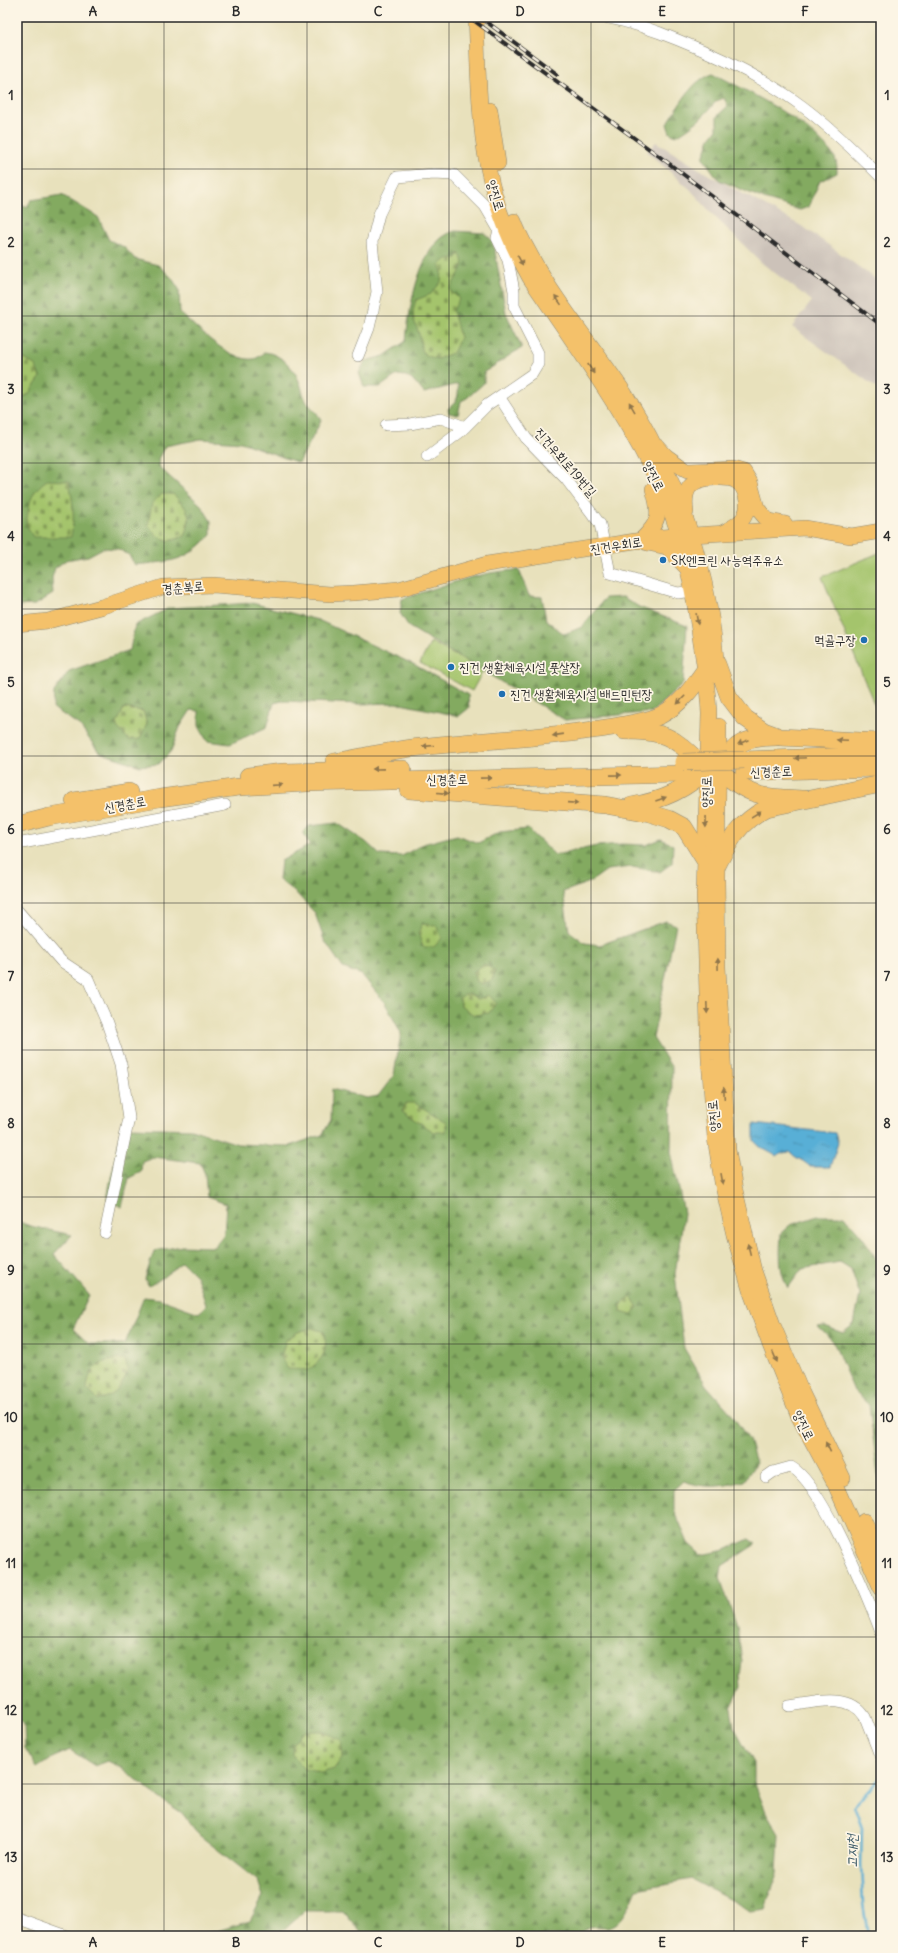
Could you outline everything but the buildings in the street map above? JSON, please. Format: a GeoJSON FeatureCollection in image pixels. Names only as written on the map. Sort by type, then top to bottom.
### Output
{"type":"FeatureCollection","features":[{"type":"Feature","properties":{"kind":"highway"},"geometry":{"type":"LineString","coordinates":[[283,772],[421,747],[531,738],[604,728],[660,716],[678,704],[711,667],[729,697],[745,718],[764,731],[780,737]]}},
{"type":"Feature","properties":{"kind":"highway"},"geometry":{"type":"LineString","coordinates":[[577,732],[641,731],[660,734],[674,740],[712,769],[752,794],[775,798],[804,799]]}},
{"type":"Feature","properties":{"kind":"highway"},"geometry":{"type":"LineString","coordinates":[[623,807],[654,802],[672,795],[712,769],[740,742],[758,737],[881,742]]}},
{"type":"Feature","properties":{"kind":"highway","name":"신경춘로"},"geometry":{"type":"LineString","coordinates":[[17,825],[49,817],[160,798],[239,787],[744,766],[881,755]]}},
{"type":"Feature","properties":{"kind":"highway","name":"신경춘로"},"geometry":{"type":"LineString","coordinates":[[744,766],[881,768]]}},
{"type":"Feature","properties":{"kind":"highway","name":"신경춘로"},"geometry":{"type":"LineString","coordinates":[[17,813],[100,796],[194,782],[283,772],[683,768]]}},
{"type":"Feature","properties":{"kind":"highway"},"geometry":{"type":"LineString","coordinates":[[307,783],[623,807],[669,819],[684,827],[711,863],[738,829],[753,815],[767,808],[881,784]]}},
{"type":"Feature","properties":{"kind":"main road","name":"양진로"},"geometry":{"type":"LineString","coordinates":[[476,17],[483,139],[491,179],[491,204],[530,278],[624,420],[685,535],[698,556],[707,593],[711,667],[719,728],[712,769],[709,1060],[715,1138],[734,1235],[750,1290],[778,1366],[800,1417],[834,1482],[881,1588]]}},
{"type":"Feature","properties":{"kind":"main road","name":"양진로"},"geometry":{"type":"LineString","coordinates":[[485,17],[490,108],[494,142],[499,175],[517,229],[542,277],[623,391],[652,440],[686,516],[685,535],[687,567],[711,667]]}},
{"type":"Feature","properties":{"kind":"main road"},"geometry":{"type":"LineString","coordinates":[[652,440],[666,456],[686,471],[733,469],[744,472],[750,482],[757,508],[768,521],[805,528]]}},
{"type":"Feature","properties":{"kind":"main road"},"geometry":{"type":"LineString","coordinates":[[640,541],[653,528],[658,518],[658,505],[648,473],[647,461]]}},
{"type":"Feature","properties":{"kind":"main road"},"geometry":{"type":"LineString","coordinates":[[686,516],[684,498],[688,487],[696,481],[705,478],[731,479],[741,485],[747,503],[745,515],[736,525],[723,532]]}},
{"type":"Feature","properties":{"kind":"main road","name":"진건우회로"},"geometry":{"type":"LineString","coordinates":[[354,593],[398,589],[487,564],[685,535],[749,530],[805,528],[851,536],[881,531]]}},
{"type":"Feature","properties":{"kind":"main road"},"geometry":{"type":"LineString","coordinates":[[698,556],[705,546],[711,542],[749,530]]}},
{"type":"Feature","properties":{"kind":"main road"},"geometry":{"type":"LineString","coordinates":[[640,541],[667,547],[687,567]]}},
{"type":"Feature","properties":{"kind":"main road","name":"경춘북로"},"geometry":{"type":"LineString","coordinates":[[17,624],[55,619],[101,607],[163,587],[213,585],[330,594],[354,593]]}},
{"type":"Feature","properties":{"kind":"main road","name":"양진로"},"geometry":{"type":"LineString","coordinates":[[711,863],[728,1150],[735,1190],[754,1271],[773,1325],[801,1391],[881,1558]]}},
{"type":"Feature","properties":{"kind":"street"},"geometry":{"type":"LineString","coordinates":[[606,17],[632,23],[695,46],[765,81],[801,105],[826,125],[881,177]]}},
{"type":"Feature","properties":{"kind":"street"},"geometry":{"type":"LineString","coordinates":[[358,356],[369,328],[376,292],[372,242],[379,214],[397,176],[434,174],[454,175],[491,204],[499,230],[497,238],[508,260],[514,291],[514,306],[538,353],[538,364],[532,374],[500,398],[487,405],[465,427],[427,457]]}},
{"type":"Feature","properties":{"kind":"street","name":"진건우회로19번길"},"geometry":{"type":"LineString","coordinates":[[500,398],[526,438],[566,479],[600,524],[610,573],[678,594],[693,591]]}},
{"type":"Feature","properties":{"kind":"street"},"geometry":{"type":"LineString","coordinates":[[386,425],[410,424],[441,418],[465,427]]}},
{"type":"Feature","properties":{"kind":"street"},"geometry":{"type":"LineString","coordinates":[[17,844],[225,805]]}},
{"type":"Feature","properties":{"kind":"street"},"geometry":{"type":"LineString","coordinates":[[17,910],[61,961],[88,979],[107,1023],[121,1064],[129,1118],[105,1233]]}},
{"type":"Feature","properties":{"kind":"street"},"geometry":{"type":"LineString","coordinates":[[766,1477],[773,1472],[791,1467],[796,1469],[808,1484],[845,1549],[881,1632]]}},
{"type":"Feature","properties":{"kind":"street"},"geometry":{"type":"LineString","coordinates":[[789,1706],[840,1700],[853,1705],[862,1712],[865,1717],[881,1758]]}},
{"type":"Feature","properties":{"kind":"street"},"geometry":{"type":"LineString","coordinates":[[17,1918],[67,1936]]}},
{"type":"Feature","properties":{"kind":"shaded area"},"geometry":{"type":"Polygon","coordinates":[[[656,142],[709,175],[805,228],[881,283],[881,391],[792,327],[812,301],[763,264],[715,217],[690,189],[647,152],[656,142]]]}},
{"type":"Feature","properties":{"kind":"green space"},"geometry":{"type":"Polygon","coordinates":[[[713,73],[762,99],[796,121],[825,145],[835,158],[837,163],[837,173],[820,181],[808,207],[800,210],[764,199],[719,180],[703,158],[710,138],[717,129],[717,116],[728,106],[724,98],[716,101],[693,125],[676,136],[670,133],[667,124],[686,95],[698,82],[713,73]]]}},
{"type":"Feature","properties":{"kind":"green space"},"geometry":{"type":"Polygon","coordinates":[[[62,195],[98,217],[109,240],[124,247],[135,259],[158,265],[171,277],[179,289],[180,313],[214,343],[234,355],[244,358],[254,359],[265,352],[276,355],[286,362],[297,376],[306,401],[317,413],[321,421],[299,463],[241,442],[201,439],[165,446],[158,459],[160,468],[201,505],[211,521],[211,535],[202,544],[185,556],[158,563],[135,565],[129,555],[118,549],[103,548],[88,556],[66,560],[55,568],[52,578],[53,594],[35,605],[17,606],[17,399],[28,395],[23,358],[17,357],[17,205],[27,207],[31,200],[62,195]]]}},
{"type":"Feature","properties":{"kind":"green space"},"geometry":{"type":"Polygon","coordinates":[[[455,231],[484,233],[493,241],[506,313],[522,348],[484,372],[484,383],[467,398],[461,401],[458,415],[449,413],[448,409],[457,398],[458,384],[424,393],[415,382],[406,376],[397,375],[380,387],[364,387],[359,373],[365,361],[384,356],[406,341],[413,295],[424,261],[433,247],[443,237],[455,231]]]}},
{"type":"Feature","properties":{"kind":"green space"},"geometry":{"type":"Polygon","coordinates":[[[459,253],[463,263],[460,272],[450,290],[459,299],[453,311],[460,338],[453,353],[437,359],[425,355],[413,313],[416,300],[431,294],[441,282],[442,271],[439,265],[447,259],[457,258],[459,253]]]}},
{"type":"Feature","properties":{"kind":"green space"},"geometry":{"type":"Polygon","coordinates":[[[17,357],[23,358],[36,366],[40,378],[28,395],[17,399],[17,357]]]}},
{"type":"Feature","properties":{"kind":"green space"},"geometry":{"type":"Polygon","coordinates":[[[47,480],[69,481],[73,509],[71,537],[33,537],[26,524],[31,499],[37,489],[47,480]]]}},
{"type":"Feature","properties":{"kind":"green space"},"geometry":{"type":"Polygon","coordinates":[[[162,494],[173,494],[188,513],[189,523],[185,536],[170,541],[157,536],[148,525],[152,503],[162,494]]]}},
{"type":"Feature","properties":{"kind":"green space","name":"먹골구장"},"geometry":{"type":"Polygon","coordinates":[[[881,552],[881,704],[875,706],[822,577],[881,552]]]}},
{"type":"Feature","properties":{"kind":"green space"},"geometry":{"type":"Polygon","coordinates":[[[519,570],[529,596],[542,597],[546,620],[564,634],[582,627],[605,598],[623,597],[639,607],[687,626],[683,684],[652,712],[565,720],[409,627],[400,613],[402,599],[474,576],[519,570]]]}},
{"type":"Feature","properties":{"kind":"green space"},"geometry":{"type":"Polygon","coordinates":[[[252,603],[318,620],[415,665],[468,695],[469,708],[459,716],[396,703],[359,704],[282,701],[274,703],[267,727],[230,744],[207,741],[199,726],[199,711],[191,710],[180,727],[171,751],[159,764],[140,766],[99,752],[79,725],[53,708],[54,692],[69,671],[130,650],[135,625],[169,608],[252,603]],[[124,708],[147,724],[143,711],[124,708]]]}},
{"type":"Feature","properties":{"kind":"green space","name":"진건 생활체육시설 풋살장"},"geometry":{"type":"Polygon","coordinates":[[[431,642],[483,671],[472,691],[420,663],[431,642]]]}},
{"type":"Feature","properties":{"kind":"green space"},"geometry":{"type":"Polygon","coordinates":[[[124,708],[143,711],[147,724],[140,739],[129,740],[116,726],[124,708]]]}},
{"type":"Feature","properties":{"kind":"green space"},"geometry":{"type":"Polygon","coordinates":[[[337,823],[366,842],[380,855],[402,856],[423,844],[457,835],[478,843],[500,832],[528,829],[555,855],[597,846],[621,844],[646,845],[661,839],[673,845],[672,863],[660,872],[632,867],[607,870],[590,882],[563,892],[569,931],[585,943],[600,945],[666,921],[676,925],[653,1038],[672,1068],[671,1152],[684,1213],[675,1274],[684,1348],[706,1385],[730,1412],[749,1440],[756,1463],[744,1481],[736,1483],[721,1486],[707,1486],[692,1484],[684,1481],[674,1490],[674,1509],[688,1543],[701,1555],[725,1550],[749,1539],[756,1544],[722,1566],[720,1578],[737,1627],[742,1661],[740,1676],[741,1687],[731,1708],[734,1727],[754,1763],[754,1782],[766,1812],[779,1834],[777,1874],[765,1909],[751,1911],[691,1879],[637,1889],[626,1912],[613,1926],[589,1927],[577,1936],[364,1936],[343,1911],[304,1911],[282,1931],[272,1936],[181,1936],[214,1932],[250,1921],[263,1896],[258,1881],[199,1835],[182,1813],[158,1797],[125,1770],[108,1761],[95,1766],[70,1750],[52,1758],[37,1768],[25,1748],[24,1724],[17,1718],[17,1221],[30,1226],[72,1235],[54,1254],[89,1295],[73,1329],[89,1344],[125,1344],[144,1297],[160,1299],[199,1313],[206,1305],[197,1277],[182,1262],[149,1286],[145,1279],[154,1251],[182,1246],[214,1247],[224,1234],[226,1204],[207,1197],[205,1174],[200,1163],[153,1157],[142,1161],[141,1172],[129,1178],[122,1207],[107,1200],[120,1135],[132,1127],[191,1129],[238,1144],[289,1146],[322,1135],[331,1120],[332,1089],[367,1098],[378,1096],[394,1075],[401,1033],[385,1003],[362,975],[343,968],[324,940],[315,913],[296,893],[279,880],[281,861],[310,845],[303,832],[308,826],[337,823]]]}},
{"type":"Feature","properties":{"kind":"green space"},"geometry":{"type":"Polygon","coordinates":[[[422,924],[436,925],[442,938],[434,947],[423,947],[418,933],[422,924]]]}},
{"type":"Feature","properties":{"kind":"green space"},"geometry":{"type":"Polygon","coordinates":[[[484,964],[495,971],[492,980],[482,984],[476,981],[473,972],[484,964]]]}},
{"type":"Feature","properties":{"kind":"green space"},"geometry":{"type":"Polygon","coordinates":[[[468,993],[478,999],[489,995],[496,1003],[489,1013],[474,1015],[460,1006],[459,998],[468,993]]]}},
{"type":"Feature","properties":{"kind":"green space"},"geometry":{"type":"Polygon","coordinates":[[[406,1103],[415,1103],[446,1122],[446,1132],[434,1132],[402,1111],[406,1103]]]}},
{"type":"Feature","properties":{"kind":"green space"},"geometry":{"type":"Polygon","coordinates":[[[818,1216],[844,1216],[866,1242],[875,1256],[881,1272],[881,1481],[878,1475],[869,1405],[854,1391],[833,1341],[818,1327],[824,1326],[843,1333],[854,1324],[860,1295],[851,1269],[840,1262],[802,1269],[788,1288],[781,1268],[781,1233],[790,1225],[818,1216]]]}},
{"type":"Feature","properties":{"kind":"green space"},"geometry":{"type":"Polygon","coordinates":[[[631,1297],[638,1307],[631,1315],[621,1312],[621,1305],[631,1297]]]}},
{"type":"Feature","properties":{"kind":"green space"},"geometry":{"type":"Polygon","coordinates":[[[312,1328],[324,1332],[324,1354],[318,1362],[308,1370],[288,1369],[281,1357],[286,1340],[298,1332],[312,1328]]]}},
{"type":"Feature","properties":{"kind":"green space"},"geometry":{"type":"Polygon","coordinates":[[[125,1359],[128,1371],[123,1382],[113,1394],[97,1399],[87,1389],[88,1381],[94,1369],[103,1363],[125,1359]]]}},
{"type":"Feature","properties":{"kind":"green space"},"geometry":{"type":"Polygon","coordinates":[[[305,1731],[321,1731],[341,1740],[343,1756],[334,1769],[321,1773],[305,1769],[292,1755],[293,1743],[305,1731]]]}},
{"type":"Feature","properties":{"kind":"green space"},"geometry":{"type":"Polygon","coordinates":[[[17,1928],[42,1936],[17,1936],[17,1928]]]}},
{"type":"Feature","properties":{"kind":"water"},"geometry":{"type":"Polygon","coordinates":[[[754,1124],[835,1133],[838,1143],[830,1167],[810,1167],[790,1152],[782,1153],[777,1157],[760,1147],[754,1141],[754,1124]]]}},
{"type":"Feature","properties":{"kind":"waterway","name":"고재천"},"geometry":{"type":"LineString","coordinates":[[868,1936],[863,1905],[861,1864],[862,1828],[854,1806],[881,1777]]}},
{"type":"Feature","properties":{"kind":"railway"},"geometry":{"type":"LineString","coordinates":[[469,17],[667,162],[881,325]]}},
{"type":"Feature","properties":{"kind":"railway"},"geometry":{"type":"LineString","coordinates":[[480,17],[557,74]]}},
{"type":"Feature","properties":{"kind":"place","name":"SK엔크린 사능역주유소"},"geometry":{"type":"Point","coordinates":[663,560]}},
{"type":"Feature","properties":{"kind":"place","name":"먹골구장"},"geometry":{"type":"Point","coordinates":[864,640]}},
{"type":"Feature","properties":{"kind":"place","name":"진건 생활체육시설 풋살장"},"geometry":{"type":"Point","coordinates":[451,667]}},
{"type":"Feature","properties":{"kind":"place","name":"진건 생활체육시설 배드민턴장"},"geometry":{"type":"Point","coordinates":[502,694]}}]}
